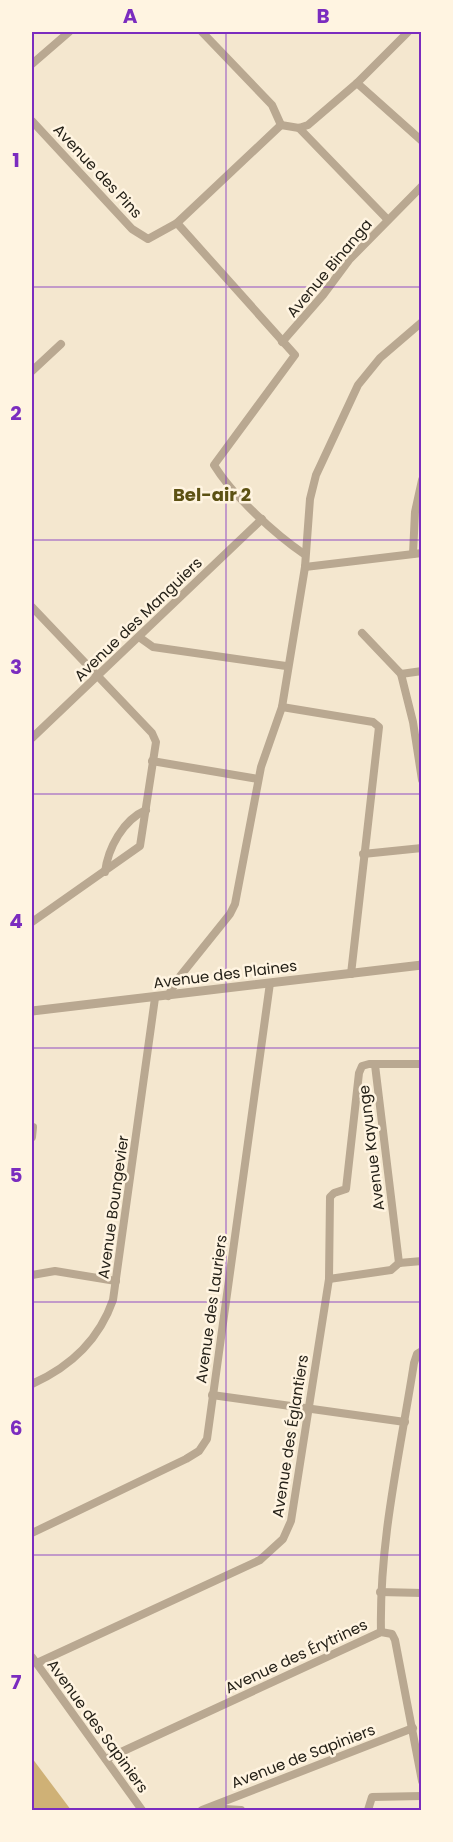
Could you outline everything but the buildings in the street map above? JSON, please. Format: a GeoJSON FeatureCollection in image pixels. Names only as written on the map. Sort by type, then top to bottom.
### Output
{"type":"FeatureCollection","features":[{"type":"Feature","properties":{"kind":"street"},"geometry":{"type":"LineString","coordinates":[[32,64],[69,32]]}},
{"type":"Feature","properties":{"kind":"street"},"geometry":{"type":"LineString","coordinates":[[202,32],[274,108],[281,126],[299,128],[321,115],[408,32]]}},
{"type":"Feature","properties":{"kind":"street"},"geometry":{"type":"LineString","coordinates":[[357,83],[422,141]]}},
{"type":"Feature","properties":{"kind":"street","name":"Avenue des Pins"},"geometry":{"type":"LineString","coordinates":[[32,120],[141,237],[154,237],[177,223],[281,126]]}},
{"type":"Feature","properties":{"kind":"street"},"geometry":{"type":"LineString","coordinates":[[299,128],[388,220]]}},
{"type":"Feature","properties":{"kind":"street","name":"Avenue Binanga"},"geometry":{"type":"LineString","coordinates":[[282,342],[323,295],[349,260],[422,186]]}},
{"type":"Feature","properties":{"kind":"street"},"geometry":{"type":"LineString","coordinates":[[177,223],[295,356],[214,464],[261,519],[280,538],[304,554]]}},
{"type":"Feature","properties":{"kind":"street"},"geometry":{"type":"LineString","coordinates":[[168,996],[177,980],[233,909],[258,779],[268,739],[282,707],[286,666],[304,567],[316,475],[352,394],[375,363],[422,322]]}},
{"type":"Feature","properties":{"kind":"street"},"geometry":{"type":"LineString","coordinates":[[32,371],[61,344]]}},
{"type":"Feature","properties":{"kind":"street"},"geometry":{"type":"LineString","coordinates":[[304,567],[417,554],[415,512],[422,480]]}},
{"type":"Feature","properties":{"kind":"street","name":"Avenue des Manguiers"},"geometry":{"type":"LineString","coordinates":[[32,738],[261,519]]}},
{"type":"Feature","properties":{"kind":"street"},"geometry":{"type":"LineString","coordinates":[[32,610],[155,736],[140,846],[32,922]]}},
{"type":"Feature","properties":{"kind":"street"},"geometry":{"type":"LineString","coordinates":[[362,633],[401,674],[422,780]]}},
{"type":"Feature","properties":{"kind":"street"},"geometry":{"type":"LineString","coordinates":[[139,637],[153,647],[286,666]]}},
{"type":"Feature","properties":{"kind":"street"},"geometry":{"type":"LineString","coordinates":[[401,674],[422,671]]}},
{"type":"Feature","properties":{"kind":"street"},"geometry":{"type":"LineString","coordinates":[[282,707],[377,724],[379,731],[363,854],[351,974]]}},
{"type":"Feature","properties":{"kind":"street"},"geometry":{"type":"LineString","coordinates":[[152,761],[258,779]]}},
{"type":"Feature","properties":{"kind":"street"},"geometry":{"type":"LineString","coordinates":[[105,872],[109,852],[132,817],[146,810]]}},
{"type":"Feature","properties":{"kind":"street"},"geometry":{"type":"LineString","coordinates":[[363,854],[422,848]]}},
{"type":"Feature","properties":{"kind":"street","name":"Avenue des Plaines"},"geometry":{"type":"LineString","coordinates":[[32,1011],[155,998],[422,964]]}},
{"type":"Feature","properties":{"kind":"street","name":"Avenue des Lauriers"},"geometry":{"type":"LineString","coordinates":[[32,1533],[199,1451],[207,1439],[270,983]]}},
{"type":"Feature","properties":{"kind":"street","name":"Avenue Boungevier"},"geometry":{"type":"LineString","coordinates":[[32,1384],[64,1366],[96,1335],[107,1318],[116,1281],[155,998]]}},
{"type":"Feature","properties":{"kind":"street"},"geometry":{"type":"LineString","coordinates":[[375,1065],[422,1064]]}},
{"type":"Feature","properties":{"kind":"street","name":"Avenue des Églantiers"},"geometry":{"type":"LineString","coordinates":[[34,1660],[209,1585],[260,1560],[278,1545],[291,1521],[329,1279],[330,1197],[346,1189],[359,1072],[362,1066],[375,1065]]}},
{"type":"Feature","properties":{"kind":"street","name":"Avenue Kayunge"},"geometry":{"type":"LineString","coordinates":[[375,1065],[399,1263]]}},
{"type":"Feature","properties":{"kind":"street"},"geometry":{"type":"LineString","coordinates":[[32,1137],[33,1126]]}},
{"type":"Feature","properties":{"kind":"street"},"geometry":{"type":"LineString","coordinates":[[329,1279],[391,1270],[399,1263],[422,1261]]}},
{"type":"Feature","properties":{"kind":"street"},"geometry":{"type":"LineString","coordinates":[[32,1275],[56,1271],[116,1281]]}},
{"type":"Feature","properties":{"kind":"street","name":"Avenue des Érytrines"},"geometry":{"type":"LineString","coordinates":[[106,1759],[381,1632],[380,1592],[388,1512],[414,1363],[417,1354],[422,1351]]}},
{"type":"Feature","properties":{"kind":"street"},"geometry":{"type":"LineString","coordinates":[[212,1395],[405,1422]]}},
{"type":"Feature","properties":{"kind":"street"},"geometry":{"type":"LineString","coordinates":[[380,1592],[422,1593]]}},
{"type":"Feature","properties":{"kind":"street"},"geometry":{"type":"LineString","coordinates":[[381,1632],[394,1636],[422,1781]]}},
{"type":"Feature","properties":{"kind":"street","name":"Avenue des Sapiniers"},"geometry":{"type":"LineString","coordinates":[[34,1660],[142,1810]]}},
{"type":"Feature","properties":{"kind":"street","name":"Avenue de Sapiniers"},"geometry":{"type":"LineString","coordinates":[[205,1809],[413,1728]]}},
{"type":"Feature","properties":{"kind":"street"},"geometry":{"type":"LineString","coordinates":[[368,1810],[372,1797],[422,1796]]}},
{"type":"Feature","properties":{"kind":"street"},"geometry":{"type":"LineString","coordinates":[[205,1809],[241,1810]]}},
{"type":"Feature","properties":{"kind":"shaded area"},"geometry":{"type":"Polygon","coordinates":[[[32,1758],[71,1810],[32,1810],[32,1758]]]}},
{"type":"Feature","properties":{"kind":"district","name":"Bel-air 2"},"geometry":{"type":"Point","coordinates":[212,494]}}]}
